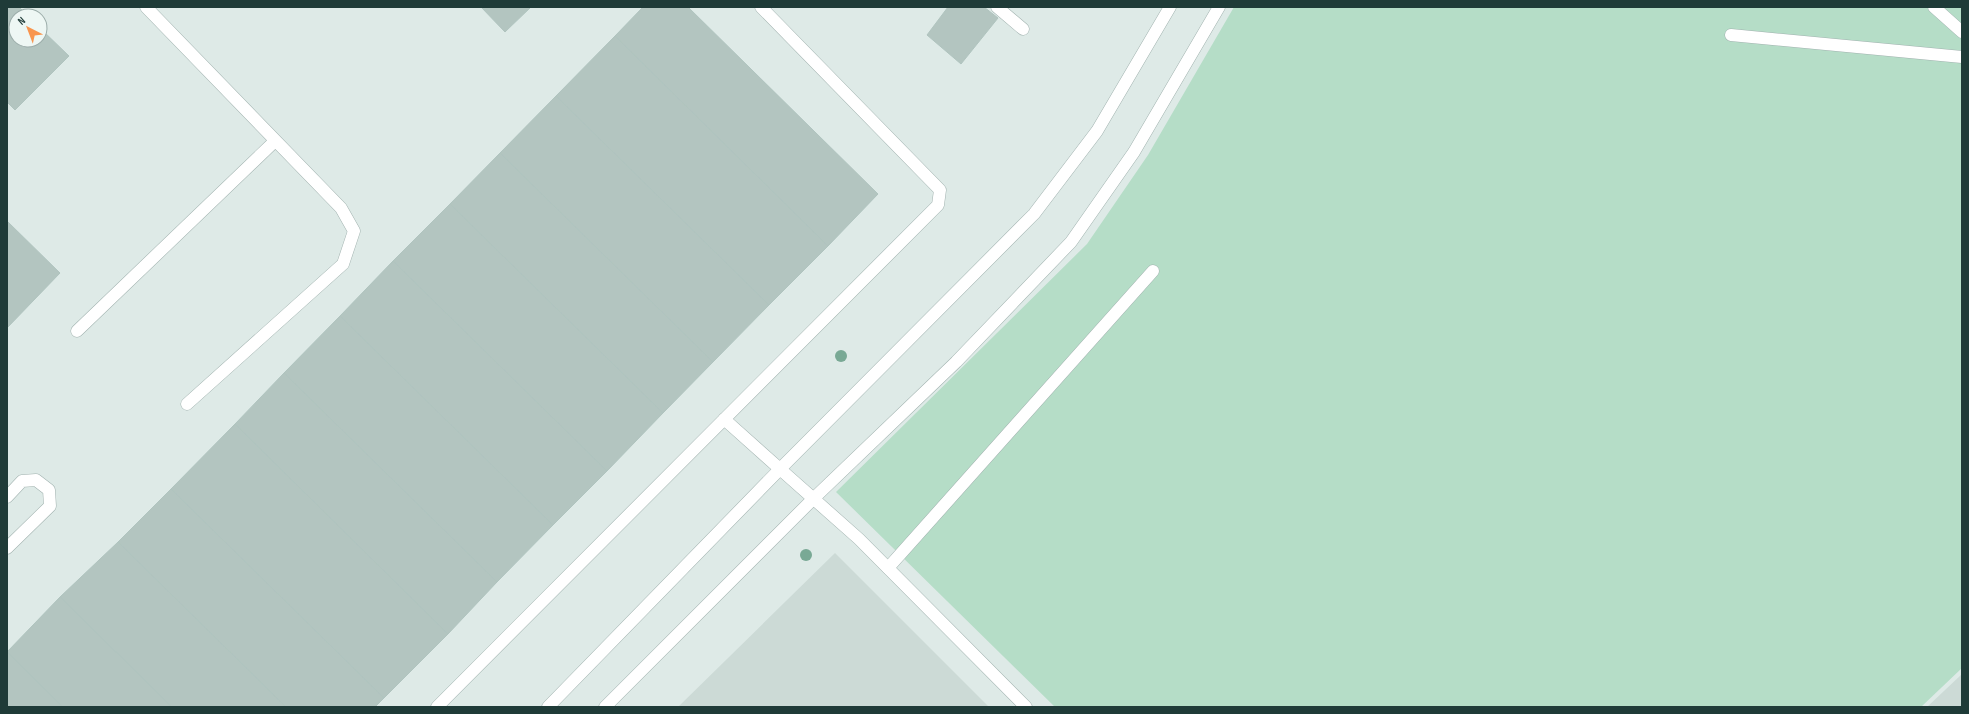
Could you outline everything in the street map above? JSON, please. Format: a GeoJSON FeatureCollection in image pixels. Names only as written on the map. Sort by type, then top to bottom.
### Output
{"type":"FeatureCollection","features":[{"type":"Feature","properties":{"kind":"street"},"geometry":{"type":"LineString","coordinates":[[146,7],[341,208],[354,231],[343,264],[187,404]]}},
{"type":"Feature","properties":{"kind":"street"},"geometry":{"type":"LineString","coordinates":[[437,707],[938,205],[940,190],[761,7]]}},
{"type":"Feature","properties":{"kind":"street"},"geometry":{"type":"LineString","coordinates":[[997,7],[1023,29]]}},
{"type":"Feature","properties":{"kind":"street"},"geometry":{"type":"LineString","coordinates":[[548,707],[780,469],[1034,214],[1097,131],[1170,7]]}},
{"type":"Feature","properties":{"kind":"street"},"geometry":{"type":"LineString","coordinates":[[605,707],[813,499],[956,362],[1071,242],[1134,152],[1219,7]]}},
{"type":"Feature","properties":{"kind":"street"},"geometry":{"type":"LineString","coordinates":[[1934,7],[1962,32]]}},
{"type":"Feature","properties":{"kind":"street"},"geometry":{"type":"LineString","coordinates":[[1731,35],[1962,57]]}},
{"type":"Feature","properties":{"kind":"street"},"geometry":{"type":"LineString","coordinates":[[77,331],[275,141]]}},
{"type":"Feature","properties":{"kind":"street"},"geometry":{"type":"LineString","coordinates":[[888,568],[1153,271]]}},
{"type":"Feature","properties":{"kind":"street"},"geometry":{"type":"LineString","coordinates":[[724,419],[859,539],[1026,707]]}},
{"type":"Feature","properties":{"kind":"street"},"geometry":{"type":"LineString","coordinates":[[7,496],[22,482],[36,480],[49,490],[50,506],[7,548]]}},
{"type":"Feature","properties":{"kind":"shaded area"},"geometry":{"type":"Polygon","coordinates":[[[835,553],[989,707],[678,707],[835,553]]]}},
{"type":"Feature","properties":{"kind":"shaded area"},"geometry":{"type":"Polygon","coordinates":[[[1962,674],[1962,707],[1927,707],[1962,674]]]}},
{"type":"Feature","properties":{"kind":"green space"},"geometry":{"type":"Polygon","coordinates":[[[1234,7],[1962,7],[1962,668],[1921,707],[1055,707],[836,492],[1087,244],[1148,155],[1234,7]]]}},
{"type":"Feature","properties":{"kind":"building"},"geometry":{"type":"Polygon","coordinates":[[[7,7],[19,7],[20,8],[8,8],[8,48],[48,48],[48,36],[69,56],[15,110],[7,102],[7,7]]]}},
{"type":"Feature","properties":{"kind":"building"},"geometry":{"type":"Polygon","coordinates":[[[481,7],[531,7],[505,32],[481,7]]]}},
{"type":"Feature","properties":{"kind":"building"},"geometry":{"type":"Polygon","coordinates":[[[643,7],[688,7],[878,194],[828,246],[615,36],[643,7]]]}},
{"type":"Feature","properties":{"kind":"building"},"geometry":{"type":"Polygon","coordinates":[[[948,7],[984,7],[998,18],[961,64],[927,35],[948,7]]]}},
{"type":"Feature","properties":{"kind":"building"},"geometry":{"type":"Polygon","coordinates":[[[615,36],[828,246],[769,305],[556,96],[615,36]]]}},
{"type":"Feature","properties":{"kind":"building"},"geometry":{"type":"Polygon","coordinates":[[[556,96],[769,305],[713,362],[500,153],[556,96]]]}},
{"type":"Feature","properties":{"kind":"building"},"geometry":{"type":"Polygon","coordinates":[[[500,153],[713,362],[663,413],[450,204],[500,153]]]}},
{"type":"Feature","properties":{"kind":"building"},"geometry":{"type":"Polygon","coordinates":[[[450,204],[663,413],[607,471],[393,261],[450,204]]]}},
{"type":"Feature","properties":{"kind":"building"},"geometry":{"type":"Polygon","coordinates":[[[7,221],[60,273],[7,328],[7,221]]]}},
{"type":"Feature","properties":{"kind":"building"},"geometry":{"type":"Polygon","coordinates":[[[393,261],[607,471],[553,525],[340,316],[393,261]]]}},
{"type":"Feature","properties":{"kind":"building"},"geometry":{"type":"Polygon","coordinates":[[[340,316],[553,525],[497,582],[284,373],[340,316]]]}},
{"type":"Feature","properties":{"kind":"building"},"geometry":{"type":"Polygon","coordinates":[[[284,373],[497,582],[448,634],[235,424],[284,373]]]}},
{"type":"Feature","properties":{"kind":"building"},"geometry":{"type":"Polygon","coordinates":[[[235,424],[448,634],[384,698],[171,489],[235,424]]]}},
{"type":"Feature","properties":{"kind":"building"},"geometry":{"type":"Polygon","coordinates":[[[171,489],[384,698],[375,707],[286,707],[118,542],[171,489]]]}},
{"type":"Feature","properties":{"kind":"building"},"geometry":{"type":"Polygon","coordinates":[[[118,542],[286,707],[172,707],[60,597],[118,542]]]}},
{"type":"Feature","properties":{"kind":"building"},"geometry":{"type":"Polygon","coordinates":[[[60,597],[172,707],[63,707],[7,652],[60,597]]]}},
{"type":"Feature","properties":{"kind":"building"},"geometry":{"type":"Polygon","coordinates":[[[7,652],[63,707],[7,707],[7,652]]]}}]}
